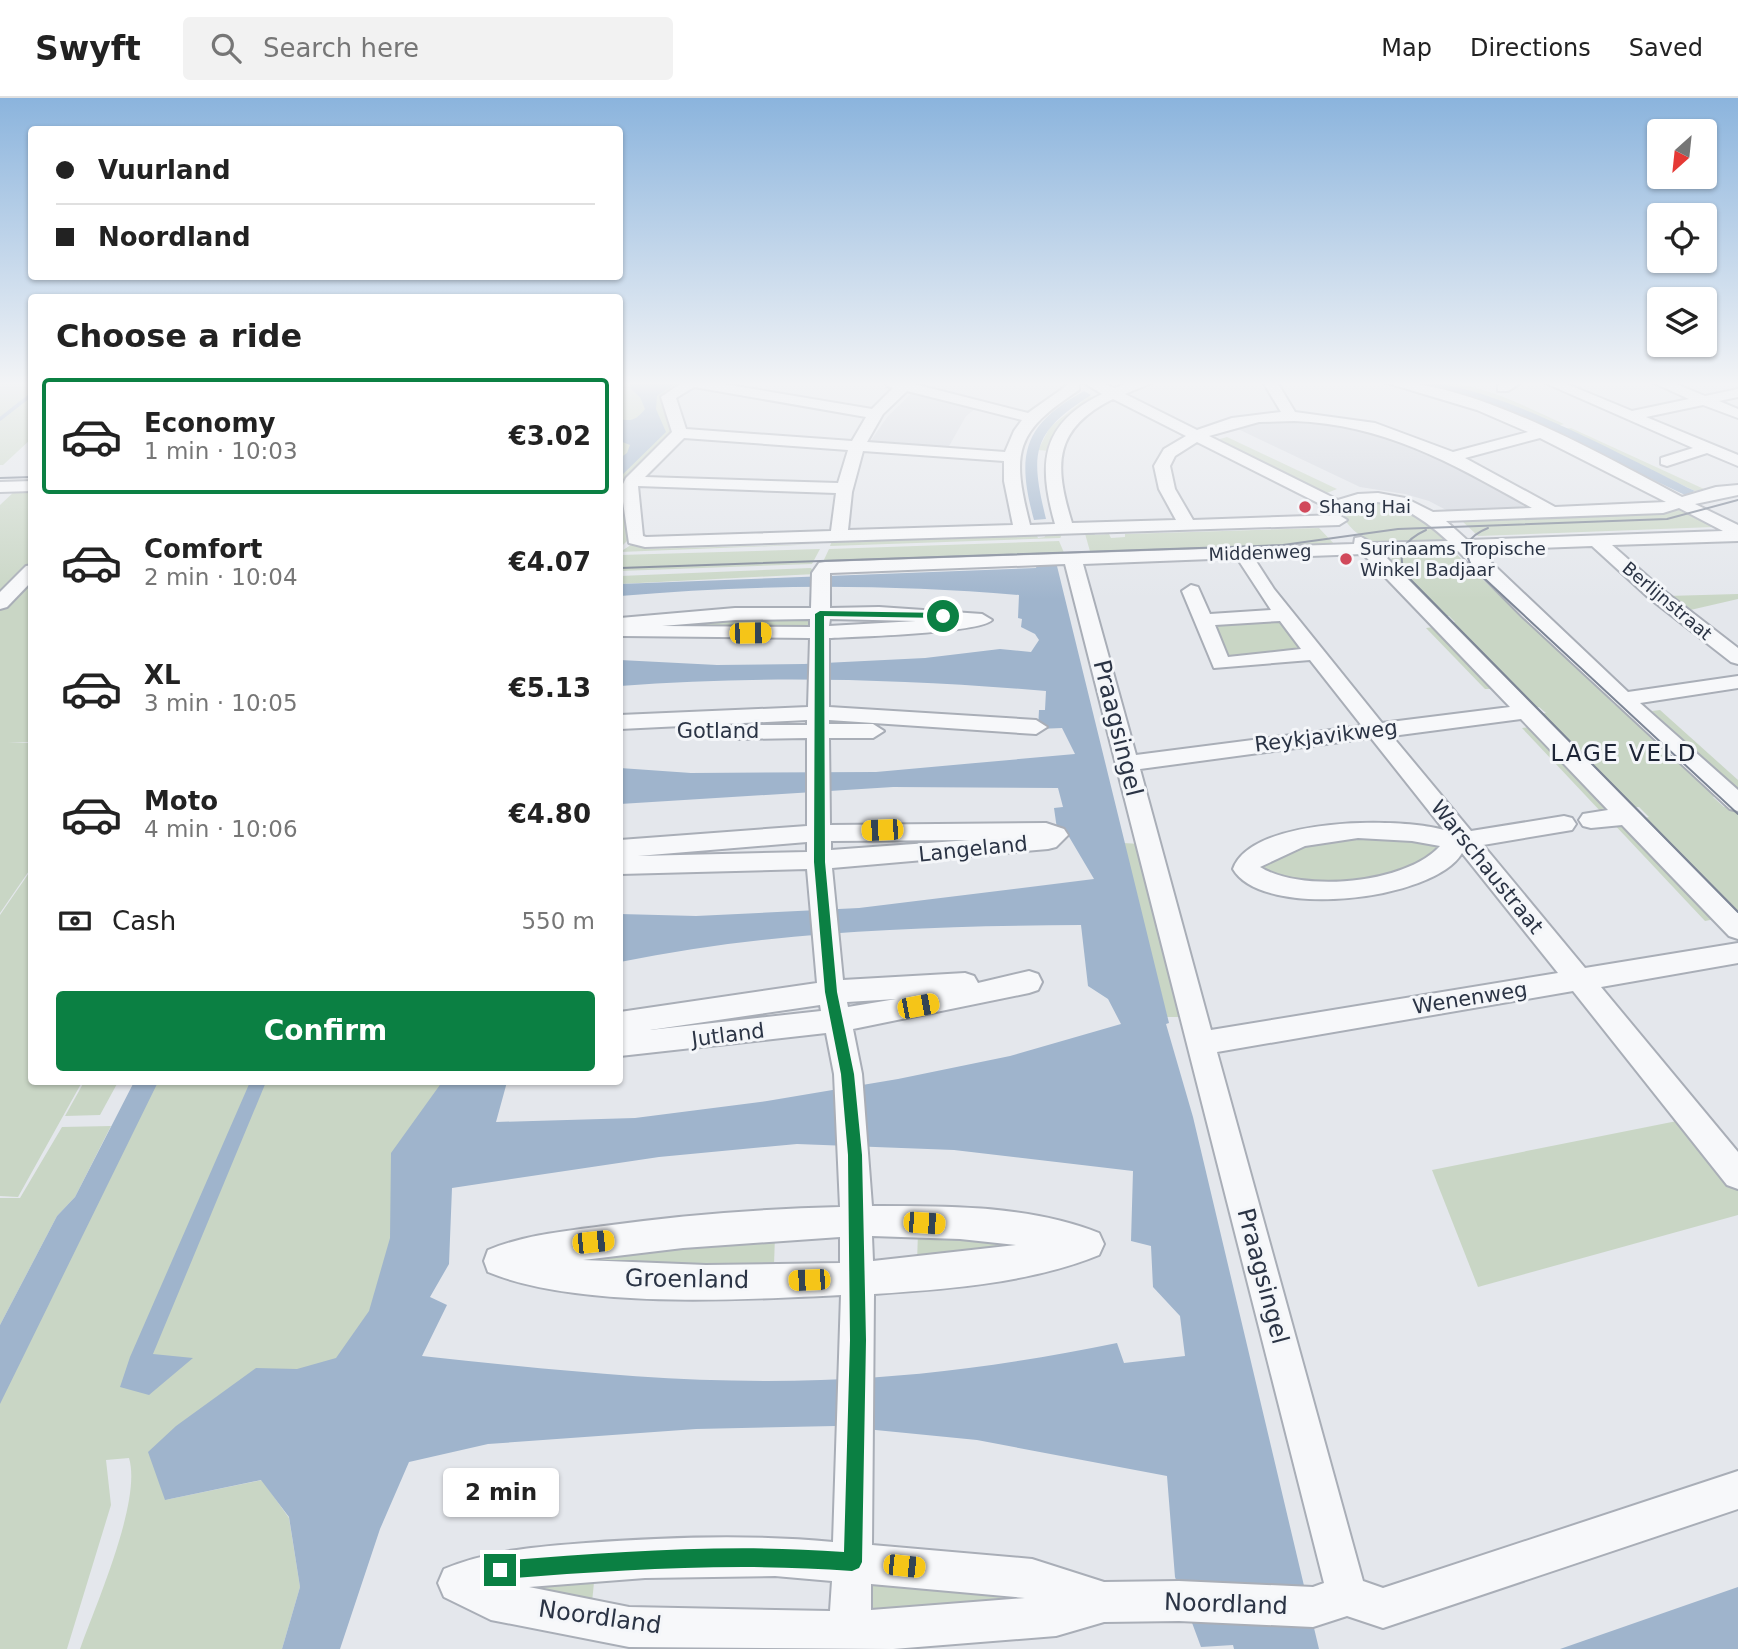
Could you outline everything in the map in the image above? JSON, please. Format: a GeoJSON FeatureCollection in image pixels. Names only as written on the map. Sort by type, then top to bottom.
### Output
{"type":"FeatureCollection","features":[{"type":"Feature","properties":{"kind":"street"},"geometry":{"type":"LineString","coordinates":[[632,481],[659,454]]}},
{"type":"Feature","properties":{"kind":"street"},"geometry":{"type":"LineString","coordinates":[[839,536],[842,488],[853,454]]}},
{"type":"Feature","properties":{"kind":"street"},"geometry":{"type":"LineString","coordinates":[[973,454],[1009,457],[1011,486],[1023,530]]}},
{"type":"Feature","properties":{"kind":"street"},"geometry":{"type":"LineString","coordinates":[[1054,454],[1053,484],[1065,528]]}},
{"type":"Feature","properties":{"kind":"street"},"geometry":{"type":"LineString","coordinates":[[1168,454],[1162,468],[1167,488],[1187,524]]}},
{"type":"Feature","properties":{"kind":"street"},"geometry":{"type":"LineString","coordinates":[[1240,454],[1345,503],[1403,503],[1431,517],[1738,803]]}},
{"type":"Feature","properties":{"kind":"street"},"geometry":{"type":"LineString","coordinates":[[1272,454],[1278,457]]}},
{"type":"Feature","properties":{"kind":"street"},"geometry":{"type":"LineString","coordinates":[[1444,454],[1552,512]]}},
{"type":"Feature","properties":{"kind":"street"},"geometry":{"type":"LineString","coordinates":[[1450,457],[1460,454]]}},
{"type":"Feature","properties":{"kind":"street","name":"Middenweg"},"geometry":{"type":"LineString","coordinates":[[1582,454],[1738,534]]}},
{"type":"Feature","properties":{"kind":"street"},"geometry":{"type":"LineString","coordinates":[[1667,461],[1687,454]]}},
{"type":"Feature","properties":{"kind":"street"},"geometry":{"type":"LineString","coordinates":[[632,481],[842,488]]}},
{"type":"Feature","properties":{"kind":"street","name":"Middenweg"},"geometry":{"type":"LineString","coordinates":[[632,481],[629,488],[635,539],[645,542],[1187,524],[1345,503]]}},
{"type":"Feature","properties":{"kind":"street"},"geometry":{"type":"LineString","coordinates":[[0,487],[28,486]]}},
{"type":"Feature","properties":{"kind":"street"},"geometry":{"type":"LineString","coordinates":[[1431,517],[1663,508],[1738,490]]}},
{"type":"Feature","properties":{"kind":"street"},"geometry":{"type":"LineString","coordinates":[[1345,503],[1368,550],[1738,929]]}},
{"type":"Feature","properties":{"kind":"street","name":"Middenweg"},"geometry":{"type":"LineString","coordinates":[[820,623],[822,577],[1073,559],[1598,542],[1738,534]]}},
{"type":"Feature","properties":{"kind":"street","name":"Berlijnstraat"},"geometry":{"type":"LineString","coordinates":[[1598,542],[1656,594],[1738,658]]}},
{"type":"Feature","properties":{"kind":"street","name":"Warschaustraat"},"geometry":{"type":"LineString","coordinates":[[1243,554],[1285,615],[1459,841],[1580,980],[1738,1175]]}},
{"type":"Feature","properties":{"kind":"street","name":"Praagsingel"},"geometry":{"type":"LineString","coordinates":[[1073,559],[1202,1043],[1330,1601]]}},
{"type":"Feature","properties":{"kind":"street"},"geometry":{"type":"LineString","coordinates":[[0,603],[28,574]]}},
{"type":"Feature","properties":{"kind":"street"},"geometry":{"type":"LineString","coordinates":[[1191,591],[1221,664],[1315,653]]}},
{"type":"Feature","properties":{"kind":"street"},"geometry":{"type":"LineString","coordinates":[[820,623],[623,630],[624,623],[660,618],[820,623],[883,630],[982,620],[879,613],[820,623]]}},
{"type":"Feature","properties":{"kind":"street"},"geometry":{"type":"LineString","coordinates":[[1203,620],[1285,615]]}},
{"type":"Feature","properties":{"kind":"street"},"geometry":{"type":"LineString","coordinates":[[820,623],[819,862],[831,992],[848,1074],[855,1155],[857,1445],[850,1632]]}},
{"type":"Feature","properties":{"kind":"street"},"geometry":{"type":"LineString","coordinates":[[1624,698],[1738,682]]}},
{"type":"Feature","properties":{"kind":"street","name":"Reykjavikweg"},"geometry":{"type":"LineString","coordinates":[[1128,763],[1524,712]]}},
{"type":"Feature","properties":{"kind":"street","name":"Gotland"},"geometry":{"type":"LineString","coordinates":[[623,725],[637,730],[818,722],[931,727],[960,722],[1036,727]]}},
{"type":"Feature","properties":{"kind":"street"},"geometry":{"type":"LineString","coordinates":[[1591,820],[1627,816]]}},
{"type":"Feature","properties":{"kind":"street"},"geometry":{"type":"LineString","coordinates":[[1459,841],[1440,860],[1407,878],[1372,887],[1334,890],[1287,886],[1251,874],[1245,869],[1247,863],[1291,839],[1332,831],[1372,829],[1440,836],[1459,841],[1564,824]]}},
{"type":"Feature","properties":{"kind":"street","name":"Langeland"},"geometry":{"type":"LineString","coordinates":[[623,849],[819,833],[1046,831],[1056,835],[1048,841],[819,862],[623,865]]}},
{"type":"Feature","properties":{"kind":"street","name":"Wenenweg"},"geometry":{"type":"LineString","coordinates":[[1202,1043],[1738,954]]}},
{"type":"Feature","properties":{"kind":"street","name":"Jutland"},"geometry":{"type":"LineString","coordinates":[[623,1023],[831,992],[1029,982],[972,996],[836,1021],[700,1039],[623,1044]]}},
{"type":"Feature","properties":{"kind":"street","name":"Groenland"},"geometry":{"type":"LineString","coordinates":[[855,1220],[1037,1230],[1088,1244],[1042,1257],[926,1275],[856,1279],[713,1282],[565,1275],[500,1261],[569,1244],[855,1220]]}},
{"type":"Feature","properties":{"kind":"street"},"geometry":{"type":"LineString","coordinates":[[1330,1601],[1383,1608],[1738,1490]]}},
{"type":"Feature","properties":{"kind":"street","name":"Noordland"},"geometry":{"type":"LineString","coordinates":[[1104,1602],[1032,1579],[775,1556],[645,1558],[500,1570],[458,1583],[491,1600],[629,1627],[850,1632],[1056,1616],[1104,1602],[1330,1601]]}},
{"type":"Feature","properties":{"kind":"shaded area"},"geometry":{"type":"Polygon","coordinates":[[[1291,454],[1430,454],[1536,509],[1450,512],[1429,501],[1405,494],[1360,487],[1291,454]]]}},
{"type":"Feature","properties":{"kind":"green space"},"geometry":{"type":"Polygon","coordinates":[[[0,454],[14,454],[3,465],[0,465],[0,454]]]}},
{"type":"Feature","properties":{"kind":"green space"},"geometry":{"type":"Polygon","coordinates":[[[623,454],[650,454],[623,481],[623,454]]]}},
{"type":"Feature","properties":{"kind":"green space"},"geometry":{"type":"Polygon","coordinates":[[[1240,454],[1264,454],[1337,489],[1322,495],[1240,454]]]}},
{"type":"Feature","properties":{"kind":"green space"},"geometry":{"type":"Polygon","coordinates":[[[1617,454],[1629,454],[1704,489],[1695,491],[1617,454]]]}},
{"type":"Feature","properties":{"kind":"green space"},"geometry":{"type":"Polygon","coordinates":[[[623,481],[628,540],[623,545],[623,481]]]}},
{"type":"Feature","properties":{"kind":"green space"},"geometry":{"type":"Polygon","coordinates":[[[28,490],[28,742],[8,742],[28,743],[28,872],[0,913],[0,505],[15,491],[28,490]]]}},
{"type":"Feature","properties":{"kind":"green space"},"geometry":{"type":"Polygon","coordinates":[[[1362,498],[1405,506],[1445,537],[1444,542],[1387,545],[1363,537],[1352,529],[1342,516],[1346,505],[1362,498]]]}},
{"type":"Feature","properties":{"kind":"green space"},"geometry":{"type":"Polygon","coordinates":[[[1679,510],[1713,527],[1478,536],[1462,521],[1647,515],[1679,510]]]}},
{"type":"Feature","properties":{"kind":"green space"},"geometry":{"type":"Polygon","coordinates":[[[1319,528],[1337,547],[1091,555],[1084,530],[1092,530],[1095,535],[1109,534],[1111,538],[1125,537],[1125,534],[1319,528]]]}},
{"type":"Feature","properties":{"kind":"green space"},"geometry":{"type":"Polygon","coordinates":[[[1035,531],[1038,538],[1045,537],[1044,531],[1060,532],[1061,537],[1060,538],[830,546],[833,538],[889,536],[890,540],[1024,536],[1024,532],[1035,531]]]}},
{"type":"Feature","properties":{"kind":"green space"},"geometry":{"type":"Polygon","coordinates":[[[1059,541],[1065,555],[822,564],[829,549],[1059,541]]]}},
{"type":"Feature","properties":{"kind":"green space"},"geometry":{"type":"Polygon","coordinates":[[[634,543],[645,544],[645,549],[822,544],[623,552],[634,543]]]}},
{"type":"Feature","properties":{"kind":"green space"},"geometry":{"type":"Polygon","coordinates":[[[820,549],[812,564],[623,571],[623,555],[820,549]]]}},
{"type":"Feature","properties":{"kind":"green space"},"geometry":{"type":"Polygon","coordinates":[[[1451,549],[1520,615],[1527,615],[1616,697],[1608,698],[1615,705],[1627,703],[1725,794],[1713,797],[1724,807],[1732,806],[1738,812],[1738,919],[1638,820],[1649,817],[1639,807],[1626,808],[1534,715],[1546,713],[1539,707],[1530,708],[1447,624],[1455,622],[1449,616],[1438,617],[1382,560],[1392,559],[1385,552],[1451,549]]]}},
{"type":"Feature","properties":{"kind":"green space"},"geometry":{"type":"Polygon","coordinates":[[[811,568],[815,574],[623,584],[623,576],[811,568]]]}},
{"type":"Feature","properties":{"kind":"green space"},"geometry":{"type":"Polygon","coordinates":[[[1738,594],[1738,599],[1686,611],[1667,596],[1738,594]]]}},
{"type":"Feature","properties":{"kind":"green space"},"geometry":{"type":"Polygon","coordinates":[[[1285,615],[1315,653],[1221,664],[1203,620],[1285,615]]]}},
{"type":"Feature","properties":{"kind":"green space"},"geometry":{"type":"Polygon","coordinates":[[[809,618],[809,626],[661,628],[631,624],[809,618]]]}},
{"type":"Feature","properties":{"kind":"green space"},"geometry":{"type":"Polygon","coordinates":[[[1434,627],[1494,689],[1485,689],[1426,628],[1434,627]]]}},
{"type":"Feature","properties":{"kind":"green space"},"geometry":{"type":"Polygon","coordinates":[[[1660,710],[1738,780],[1738,790],[1652,711],[1660,710]]]}},
{"type":"Feature","properties":{"kind":"green space"},"geometry":{"type":"Polygon","coordinates":[[[1532,727],[1612,812],[1602,813],[1522,728],[1532,727]]]}},
{"type":"Feature","properties":{"kind":"green space"},"geometry":{"type":"Polygon","coordinates":[[[1621,820],[1715,919],[1705,921],[1611,821],[1621,820]]]}},
{"type":"Feature","properties":{"kind":"green space"},"geometry":{"type":"Polygon","coordinates":[[[1334,834],[1435,837],[1445,849],[1402,875],[1368,882],[1292,883],[1266,871],[1263,860],[1334,834]]]}},
{"type":"Feature","properties":{"kind":"green space"},"geometry":{"type":"Polygon","coordinates":[[[1123,843],[1141,844],[1187,1017],[1167,1017],[1123,843]]]}},
{"type":"Feature","properties":{"kind":"green space"},"geometry":{"type":"Polygon","coordinates":[[[28,874],[28,1085],[80,1085],[18,1197],[0,1196],[0,915],[28,874]]]}},
{"type":"Feature","properties":{"kind":"green space"},"geometry":{"type":"Polygon","coordinates":[[[82,1085],[116,1085],[100,1115],[65,1116],[82,1085]]]}},
{"type":"Feature","properties":{"kind":"green space"},"geometry":{"type":"Polygon","coordinates":[[[150,1085],[458,1085],[362,1442],[165,1500],[262,1480],[289,1518],[300,1587],[282,1649],[80,1649],[123,1525],[129,1500],[129,1458],[106,1460],[111,1505],[67,1649],[0,1649],[0,1389],[150,1085]]]}},
{"type":"Feature","properties":{"kind":"green space"},"geometry":{"type":"Polygon","coordinates":[[[1692,1118],[1738,1175],[1738,1215],[1478,1287],[1432,1170],[1692,1118]]]}},
{"type":"Feature","properties":{"kind":"green space"},"geometry":{"type":"Polygon","coordinates":[[[111,1126],[75,1197],[57,1216],[0,1325],[0,1198],[20,1198],[62,1127],[111,1126]]]}},
{"type":"Feature","properties":{"kind":"green space"},"geometry":{"type":"Polygon","coordinates":[[[918,1231],[1038,1243],[917,1263],[918,1231]]]}},
{"type":"Feature","properties":{"kind":"green space"},"geometry":{"type":"Polygon","coordinates":[[[775,1236],[774,1265],[769,1269],[547,1259],[775,1236]]]}},
{"type":"Feature","properties":{"kind":"green space"},"geometry":{"type":"Polygon","coordinates":[[[595,1573],[592,1602],[508,1583],[595,1573]]]}},
{"type":"Feature","properties":{"kind":"green space"},"geometry":{"type":"Polygon","coordinates":[[[871,1583],[1050,1595],[883,1618],[871,1609],[871,1583]]]}},
{"type":"Feature","properties":{"kind":"water"},"geometry":{"type":"Polygon","coordinates":[[[625,454],[643,454],[623,474],[625,454]]]}},
{"type":"Feature","properties":{"kind":"water"},"geometry":{"type":"Polygon","coordinates":[[[1027,454],[1038,454],[1038,477],[1046,519],[1034,520],[1028,497],[1027,454]]]}},
{"type":"Feature","properties":{"kind":"water"},"geometry":{"type":"Polygon","coordinates":[[[1600,454],[1622,454],[1695,491],[1685,495],[1600,454]]]}},
{"type":"Feature","properties":{"kind":"water"},"geometry":{"type":"Polygon","coordinates":[[[1037,564],[1057,566],[1169,1023],[1166,1024],[1193,1117],[1319,1649],[1234,1649],[1233,1645],[1201,1647],[1175,1577],[1167,1476],[977,1440],[835,1426],[696,1429],[488,1444],[409,1462],[380,1529],[340,1649],[282,1649],[300,1587],[289,1517],[261,1480],[165,1500],[148,1452],[176,1426],[256,1368],[297,1369],[336,1358],[369,1311],[390,1238],[391,1153],[440,1085],[506,1085],[496,1122],[635,1118],[767,1101],[898,1079],[1010,1056],[1121,1024],[1108,999],[1088,986],[1081,925],[849,932],[734,943],[623,961],[623,914],[696,916],[859,908],[1094,879],[1065,830],[1057,829],[1054,808],[1063,807],[1058,788],[893,787],[623,804],[623,768],[691,773],[876,772],[1075,754],[1062,728],[1038,729],[1039,710],[1045,710],[1046,691],[833,680],[727,680],[623,686],[623,660],[717,665],[804,664],[925,658],[1000,649],[1031,652],[1039,640],[1035,634],[1021,627],[1022,619],[1018,618],[1019,595],[819,587],[720,589],[623,596],[623,584],[1036,568],[1037,564]],[[797,1144],[659,1157],[452,1188],[449,1264],[430,1297],[447,1305],[422,1356],[622,1375],[771,1381],[932,1372],[1006,1363],[1117,1343],[1124,1363],[1185,1356],[1180,1316],[1153,1287],[1151,1246],[1131,1241],[1133,1171],[954,1150],[797,1144]]]}},
{"type":"Feature","properties":{"kind":"water"},"geometry":{"type":"Polygon","coordinates":[[[132,1085],[157,1085],[0,1404],[0,1325],[57,1216],[75,1197],[132,1085]]]}},
{"type":"Feature","properties":{"kind":"water"},"geometry":{"type":"Polygon","coordinates":[[[249,1085],[265,1085],[153,1354],[193,1358],[149,1395],[120,1387],[130,1357],[249,1085]]]}},
{"type":"Feature","properties":{"kind":"water"},"geometry":{"type":"Polygon","coordinates":[[[1738,1587],[1738,1649],[1560,1649],[1738,1587]]]}},
{"type":"Feature","properties":{"kind":"tram line"},"geometry":{"type":"LineString","coordinates":[[0,478],[28,477]]}},
{"type":"Feature","properties":{"kind":"tram line"},"geometry":{"type":"LineString","coordinates":[[623,568],[1283,545],[1398,529],[1667,519],[1738,500]]}},
{"type":"Feature","properties":{"kind":"tram line"},"geometry":{"type":"LineString","coordinates":[[1488,528],[1468,543],[1467,554],[1472,567],[1738,814]]}},
{"type":"Feature","properties":{"kind":"tram line"},"geometry":{"type":"LineString","coordinates":[[1426,530],[1412,538],[1404,548],[1402,561],[1407,576],[1738,912]]}},
{"type":"Feature","properties":{"kind":"place","name":"Shang Hai"},"geometry":{"type":"Point","coordinates":[1305,507]}},
{"type":"Feature","properties":{"kind":"place","name":"Surinaams Tropische Winkel Badjaar"},"geometry":{"type":"Point","coordinates":[1346,559]}},
{"type":"Feature","properties":{"kind":"district","name":"LAGE VELD"},"geometry":{"type":"Point","coordinates":[1624,753]}},
{"type":"Feature","properties":{"kind":"route"},"geometry":{"type":"LineString","coordinates":[[500,1570],[645,1558],[775,1556],[852,1562],[858,1340],[855,1155],[848,1074],[831,992],[819,862],[820,614],[943,616]]}}]}
